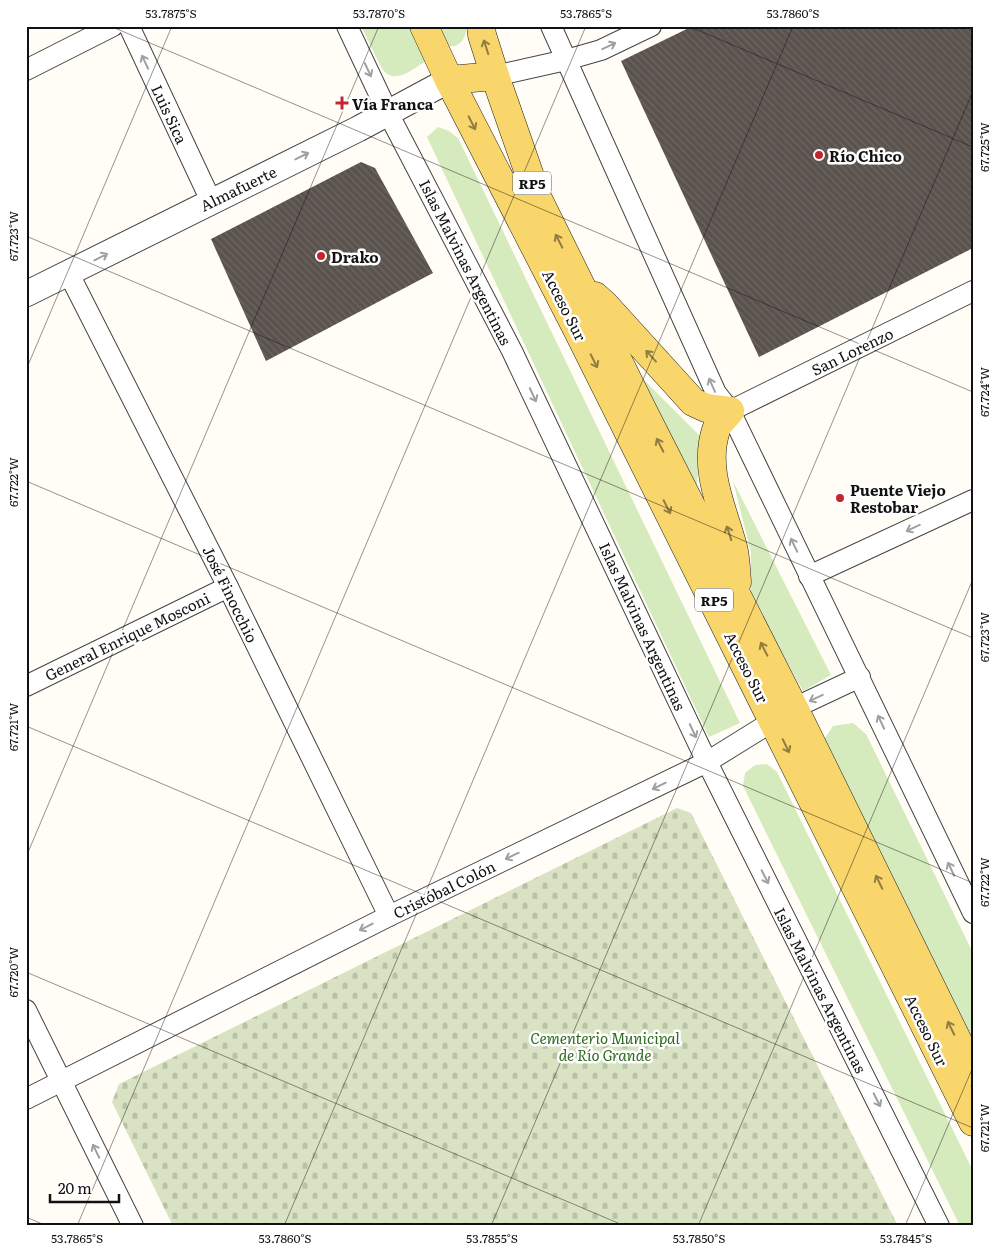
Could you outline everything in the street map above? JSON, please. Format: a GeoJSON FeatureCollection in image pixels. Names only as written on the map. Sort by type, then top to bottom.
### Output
{"type":"FeatureCollection","features":[{"type":"Feature","properties":{"kind":"main road","name":"RP5"},"geometry":{"type":"LineString","coordinates":[[424,26],[449,80]]}},
{"type":"Feature","properties":{"kind":"main road","name":"RP5"},"geometry":{"type":"LineString","coordinates":[[481,26],[495,76]]}},
{"type":"Feature","properties":{"kind":"main road"},"geometry":{"type":"LineString","coordinates":[[449,80],[495,76]]}},
{"type":"Feature","properties":{"kind":"main road","name":"Acceso Sur"},"geometry":{"type":"LineString","coordinates":[[495,76],[538,199],[738,598],[784,714],[973,1122]]}},
{"type":"Feature","properties":{"kind":"main road","name":"Acceso Sur"},"geometry":{"type":"LineString","coordinates":[[449,80],[578,329],[973,1072]]}},
{"type":"Feature","properties":{"kind":"main road"},"geometry":{"type":"LineString","coordinates":[[581,285],[604,304],[693,402],[706,408],[730,411]]}},
{"type":"Feature","properties":{"kind":"main road"},"geometry":{"type":"LineString","coordinates":[[730,411],[717,428],[712,467],[716,492],[734,549],[738,598]]}},
{"type":"Feature","properties":{"kind":"street"},"geometry":{"type":"LineString","coordinates":[[26,70],[113,26]]}},
{"type":"Feature","properties":{"kind":"street","name":"Luis Sica"},"geometry":{"type":"LineString","coordinates":[[129,26],[210,201]]}},
{"type":"Feature","properties":{"kind":"street","name":"Islas Malvinas Argentinas"},"geometry":{"type":"LineString","coordinates":[[347,26],[388,113],[512,350],[707,762],[939,1226]]}},
{"type":"Feature","properties":{"kind":"street"},"geometry":{"type":"LineString","coordinates":[[551,26],[716,393],[730,411],[971,906]]}},
{"type":"Feature","properties":{"kind":"street"},"geometry":{"type":"LineString","coordinates":[[495,76],[601,50],[651,26]]}},
{"type":"Feature","properties":{"kind":"street","name":"Almafuerte"},"geometry":{"type":"LineString","coordinates":[[26,294],[388,113],[449,80]]}},
{"type":"Feature","properties":{"kind":"street","name":"José Finocchio"},"geometry":{"type":"LineString","coordinates":[[69,274],[228,587],[389,916]]}},
{"type":"Feature","properties":{"kind":"street","name":"San Lorenzo"},"geometry":{"type":"LineString","coordinates":[[730,411],[973,291]]}},
{"type":"Feature","properties":{"kind":"street"},"geometry":{"type":"LineString","coordinates":[[809,576],[973,500]]}},
{"type":"Feature","properties":{"kind":"street","name":"General Enrique Mosconi"},"geometry":{"type":"LineString","coordinates":[[26,686],[228,587]]}},
{"type":"Feature","properties":{"kind":"street","name":"Cristóbal Colón"},"geometry":{"type":"LineString","coordinates":[[26,1098],[389,916],[707,762],[784,714],[860,677]]}},
{"type":"Feature","properties":{"kind":"street"},"geometry":{"type":"LineString","coordinates":[[26,1010],[133,1226]]}},
{"type":"Feature","properties":{"kind":"green space"},"geometry":{"type":"Polygon","coordinates":[[[361,26],[409,26],[426,61],[409,72],[398,76],[387,74],[382,69],[361,26]]]}},
{"type":"Feature","properties":{"kind":"green space"},"geometry":{"type":"Polygon","coordinates":[[[436,26],[466,26],[465,36],[456,46],[448,45],[443,42],[436,26]]]}},
{"type":"Feature","properties":{"kind":"green space"},"geometry":{"type":"Polygon","coordinates":[[[438,127],[449,131],[458,138],[740,723],[709,737],[427,137],[438,127]]]}},
{"type":"Feature","properties":{"kind":"green space"},"geometry":{"type":"Polygon","coordinates":[[[634,370],[701,437],[696,495],[634,370]]]}},
{"type":"Feature","properties":{"kind":"green space"},"geometry":{"type":"Polygon","coordinates":[[[733,481],[831,675],[803,691],[751,596],[751,552],[733,481]]]}},
{"type":"Feature","properties":{"kind":"green space"},"geometry":{"type":"Polygon","coordinates":[[[853,723],[866,734],[973,953],[973,1050],[825,750],[825,738],[833,726],[853,723]]]}},
{"type":"Feature","properties":{"kind":"green space"},"geometry":{"type":"Polygon","coordinates":[[[767,764],[777,772],[973,1171],[973,1226],[960,1226],[743,786],[745,773],[755,765],[767,764]]]}},
{"type":"Feature","properties":{"kind":"green space","name":"Cementerio Municipal de Río Grande"},"geometry":{"type":"Polygon","coordinates":[[[677,808],[691,813],[898,1226],[173,1226],[112,1102],[119,1084],[677,808]]]}},
{"type":"Feature","properties":{"kind":"building","name":"Río Chico"},"geometry":{"type":"Polygon","coordinates":[[[693,26],[973,26],[973,248],[759,357],[621,61],[693,26]]]}},
{"type":"Feature","properties":{"kind":"building","name":"Drako"},"geometry":{"type":"Polygon","coordinates":[[[361,162],[375,168],[433,273],[266,361],[211,239],[361,162]]]}},
{"type":"Feature","properties":{"kind":"place","name":"Vía Franca"},"geometry":{"type":"Point","coordinates":[342,103]}},
{"type":"Feature","properties":{"kind":"place","name":"Río Chico"},"geometry":{"type":"Point","coordinates":[819,155]}},
{"type":"Feature","properties":{"kind":"place","name":"Drako"},"geometry":{"type":"Point","coordinates":[321,256]}},
{"type":"Feature","properties":{"kind":"place","name":"Puente Viejo Restobar"},"geometry":{"type":"Point","coordinates":[840,498]}}]}
